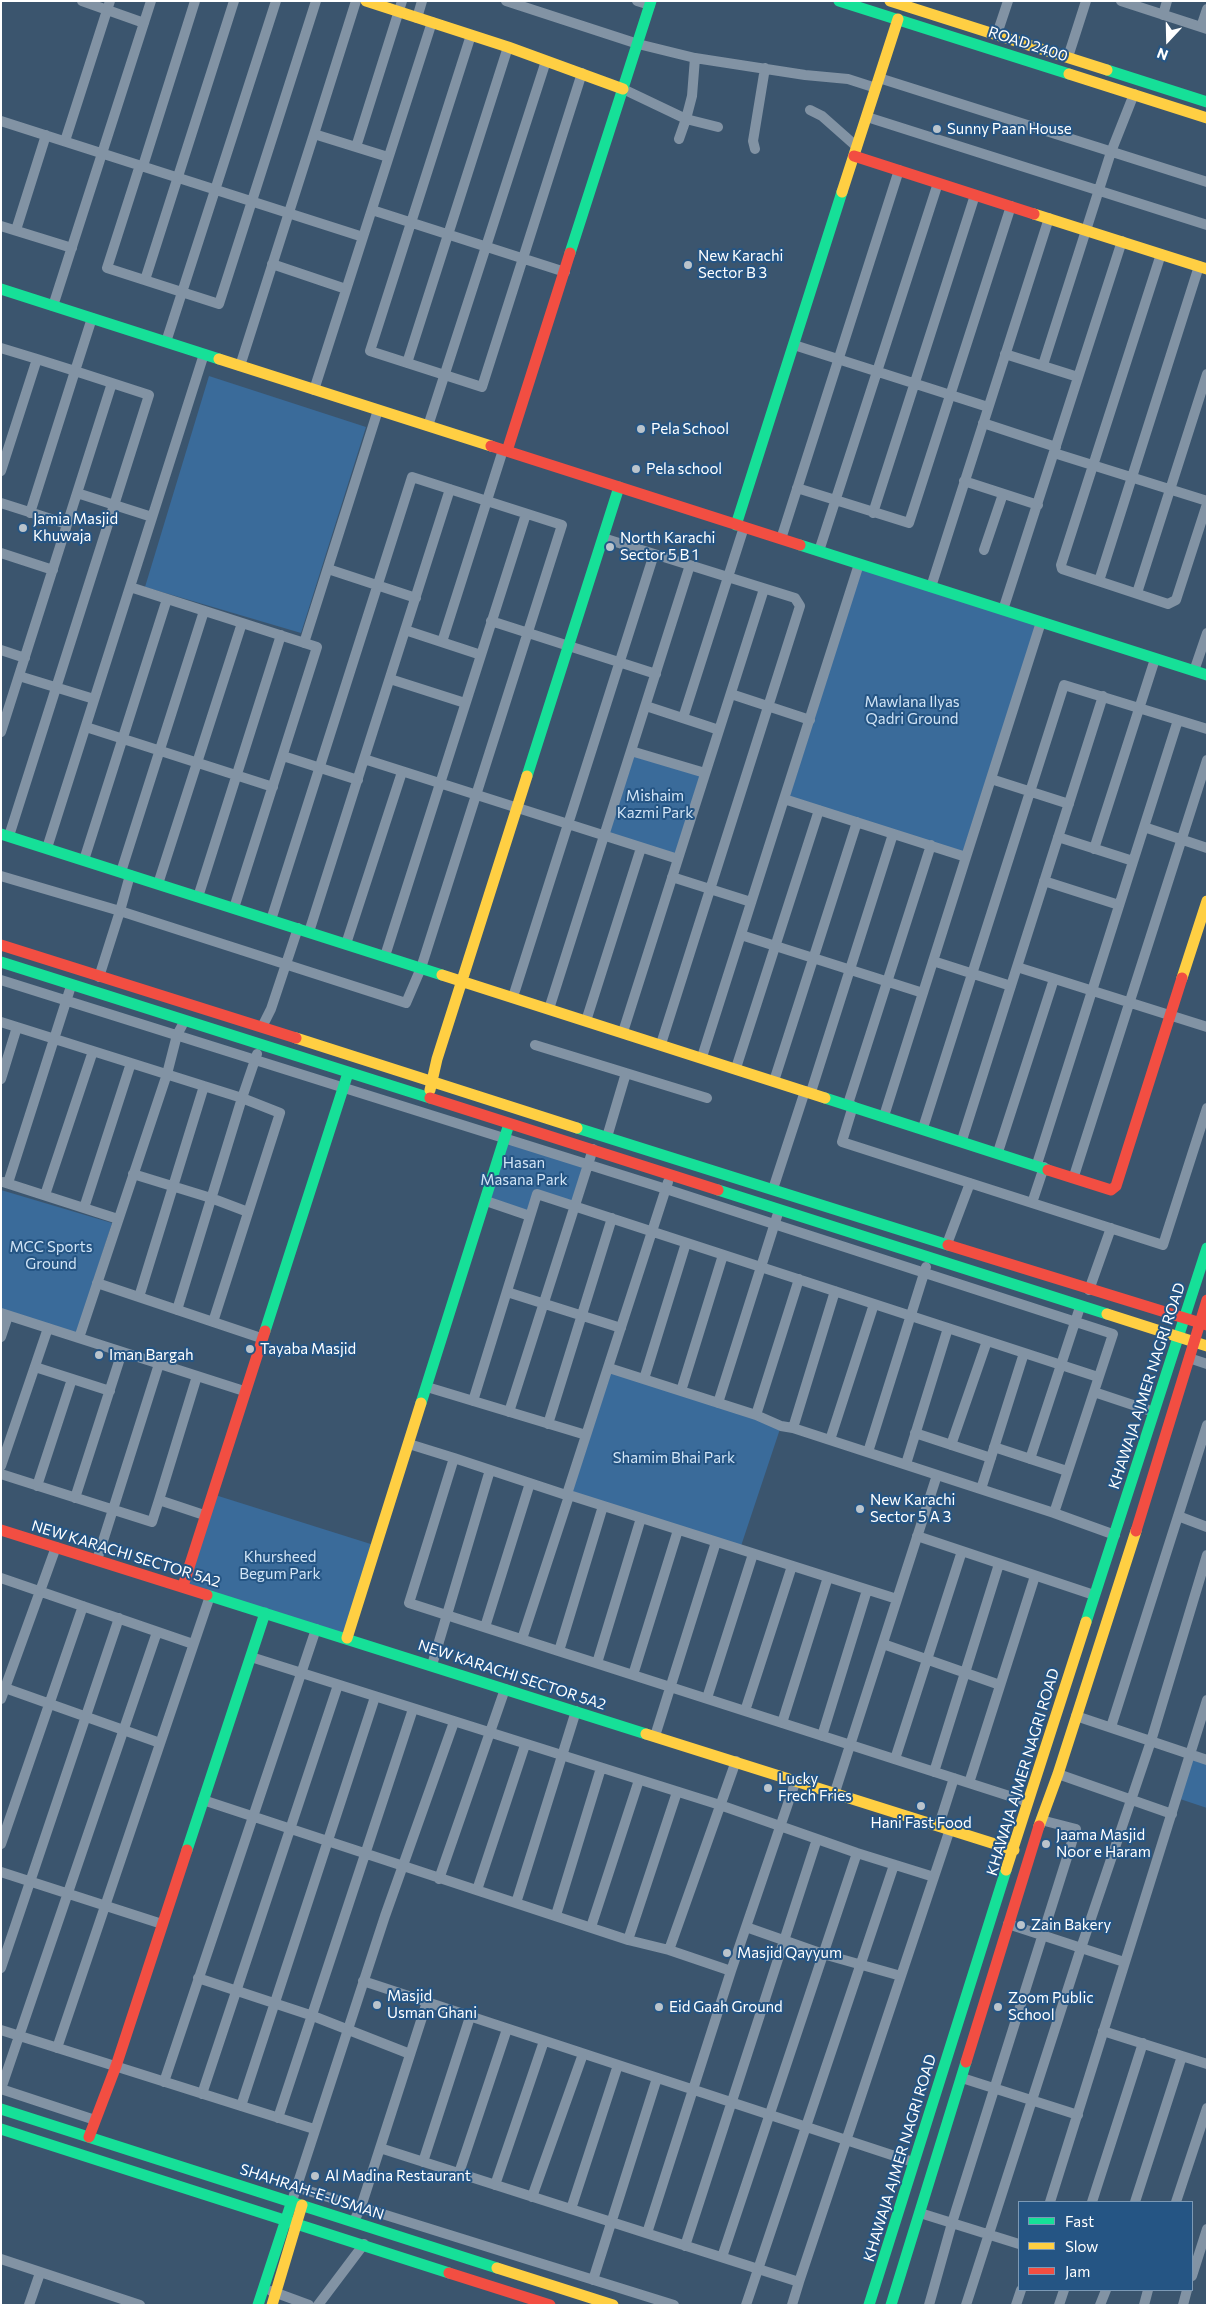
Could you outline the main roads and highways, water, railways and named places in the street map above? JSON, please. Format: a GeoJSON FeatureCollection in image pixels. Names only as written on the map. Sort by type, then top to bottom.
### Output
{"type":"FeatureCollection","features":[{"type":"Feature","properties":{"kind":"place","name":"Sunny Paan House"},"geometry":{"type":"Point","coordinates":[937,129]}},
{"type":"Feature","properties":{"kind":"place","name":"New Karachi Sector B 3"},"geometry":{"type":"Point","coordinates":[688,265]}},
{"type":"Feature","properties":{"kind":"place","name":"Pela School"},"geometry":{"type":"Point","coordinates":[641,429]}},
{"type":"Feature","properties":{"kind":"place","name":"Pela school"},"geometry":{"type":"Point","coordinates":[636,469]}},
{"type":"Feature","properties":{"kind":"place","name":"Jamia Masjid Khuwaja"},"geometry":{"type":"Point","coordinates":[23,528]}},
{"type":"Feature","properties":{"kind":"place","name":"North Karachi Sector 5 B 1"},"geometry":{"type":"Point","coordinates":[610,547]}},
{"type":"Feature","properties":{"kind":"place","name":"Tayaba Masjid"},"geometry":{"type":"Point","coordinates":[250,1349]}},
{"type":"Feature","properties":{"kind":"place","name":"Iman Bargah"},"geometry":{"type":"Point","coordinates":[99,1355]}},
{"type":"Feature","properties":{"kind":"place","name":"New Karachi Sector 5 A 3"},"geometry":{"type":"Point","coordinates":[860,1509]}},
{"type":"Feature","properties":{"kind":"place","name":"Lucky Frech Fries"},"geometry":{"type":"Point","coordinates":[768,1788]}},
{"type":"Feature","properties":{"kind":"place","name":"Hani Fast Food"},"geometry":{"type":"Point","coordinates":[921,1806]}},
{"type":"Feature","properties":{"kind":"place","name":"Jaama Masjid Noor e Haram"},"geometry":{"type":"Point","coordinates":[1046,1844]}},
{"type":"Feature","properties":{"kind":"place","name":"Zain Bakery"},"geometry":{"type":"Point","coordinates":[1021,1925]}},
{"type":"Feature","properties":{"kind":"place","name":"Masjid Qayyum"},"geometry":{"type":"Point","coordinates":[727,1953]}},
{"type":"Feature","properties":{"kind":"place","name":"Masjid Usman Ghani"},"geometry":{"type":"Point","coordinates":[377,2005]}},
{"type":"Feature","properties":{"kind":"place","name":"Eid Gaah Ground"},"geometry":{"type":"Point","coordinates":[659,2007]}},
{"type":"Feature","properties":{"kind":"place","name":"Zoom Public School"},"geometry":{"type":"Point","coordinates":[998,2007]}},
{"type":"Feature","properties":{"kind":"place","name":"Al Madina Restaurant"},"geometry":{"type":"Point","coordinates":[315,2176]}},
{"type":"Feature","properties":{"kind":"park label","name":"Mawlana Ilyas Qadri Ground"},"geometry":{"type":"Point","coordinates":[912,710]}},
{"type":"Feature","properties":{"kind":"park label","name":"Mishaim Kazmi Park"},"geometry":{"type":"Point","coordinates":[655,804]}},
{"type":"Feature","properties":{"kind":"park label","name":"Hasan Masana Park"},"geometry":{"type":"Point","coordinates":[524,1172]}},
{"type":"Feature","properties":{"kind":"park label","name":"MCC Sports Ground"},"geometry":{"type":"Point","coordinates":[51,1256]}},
{"type":"Feature","properties":{"kind":"park label","name":"Shamim Bhai Park"},"geometry":{"type":"Point","coordinates":[674,1458]}},
{"type":"Feature","properties":{"kind":"park label","name":"Khursheed Begum Park"},"geometry":{"type":"Point","coordinates":[280,1566]}}]}
